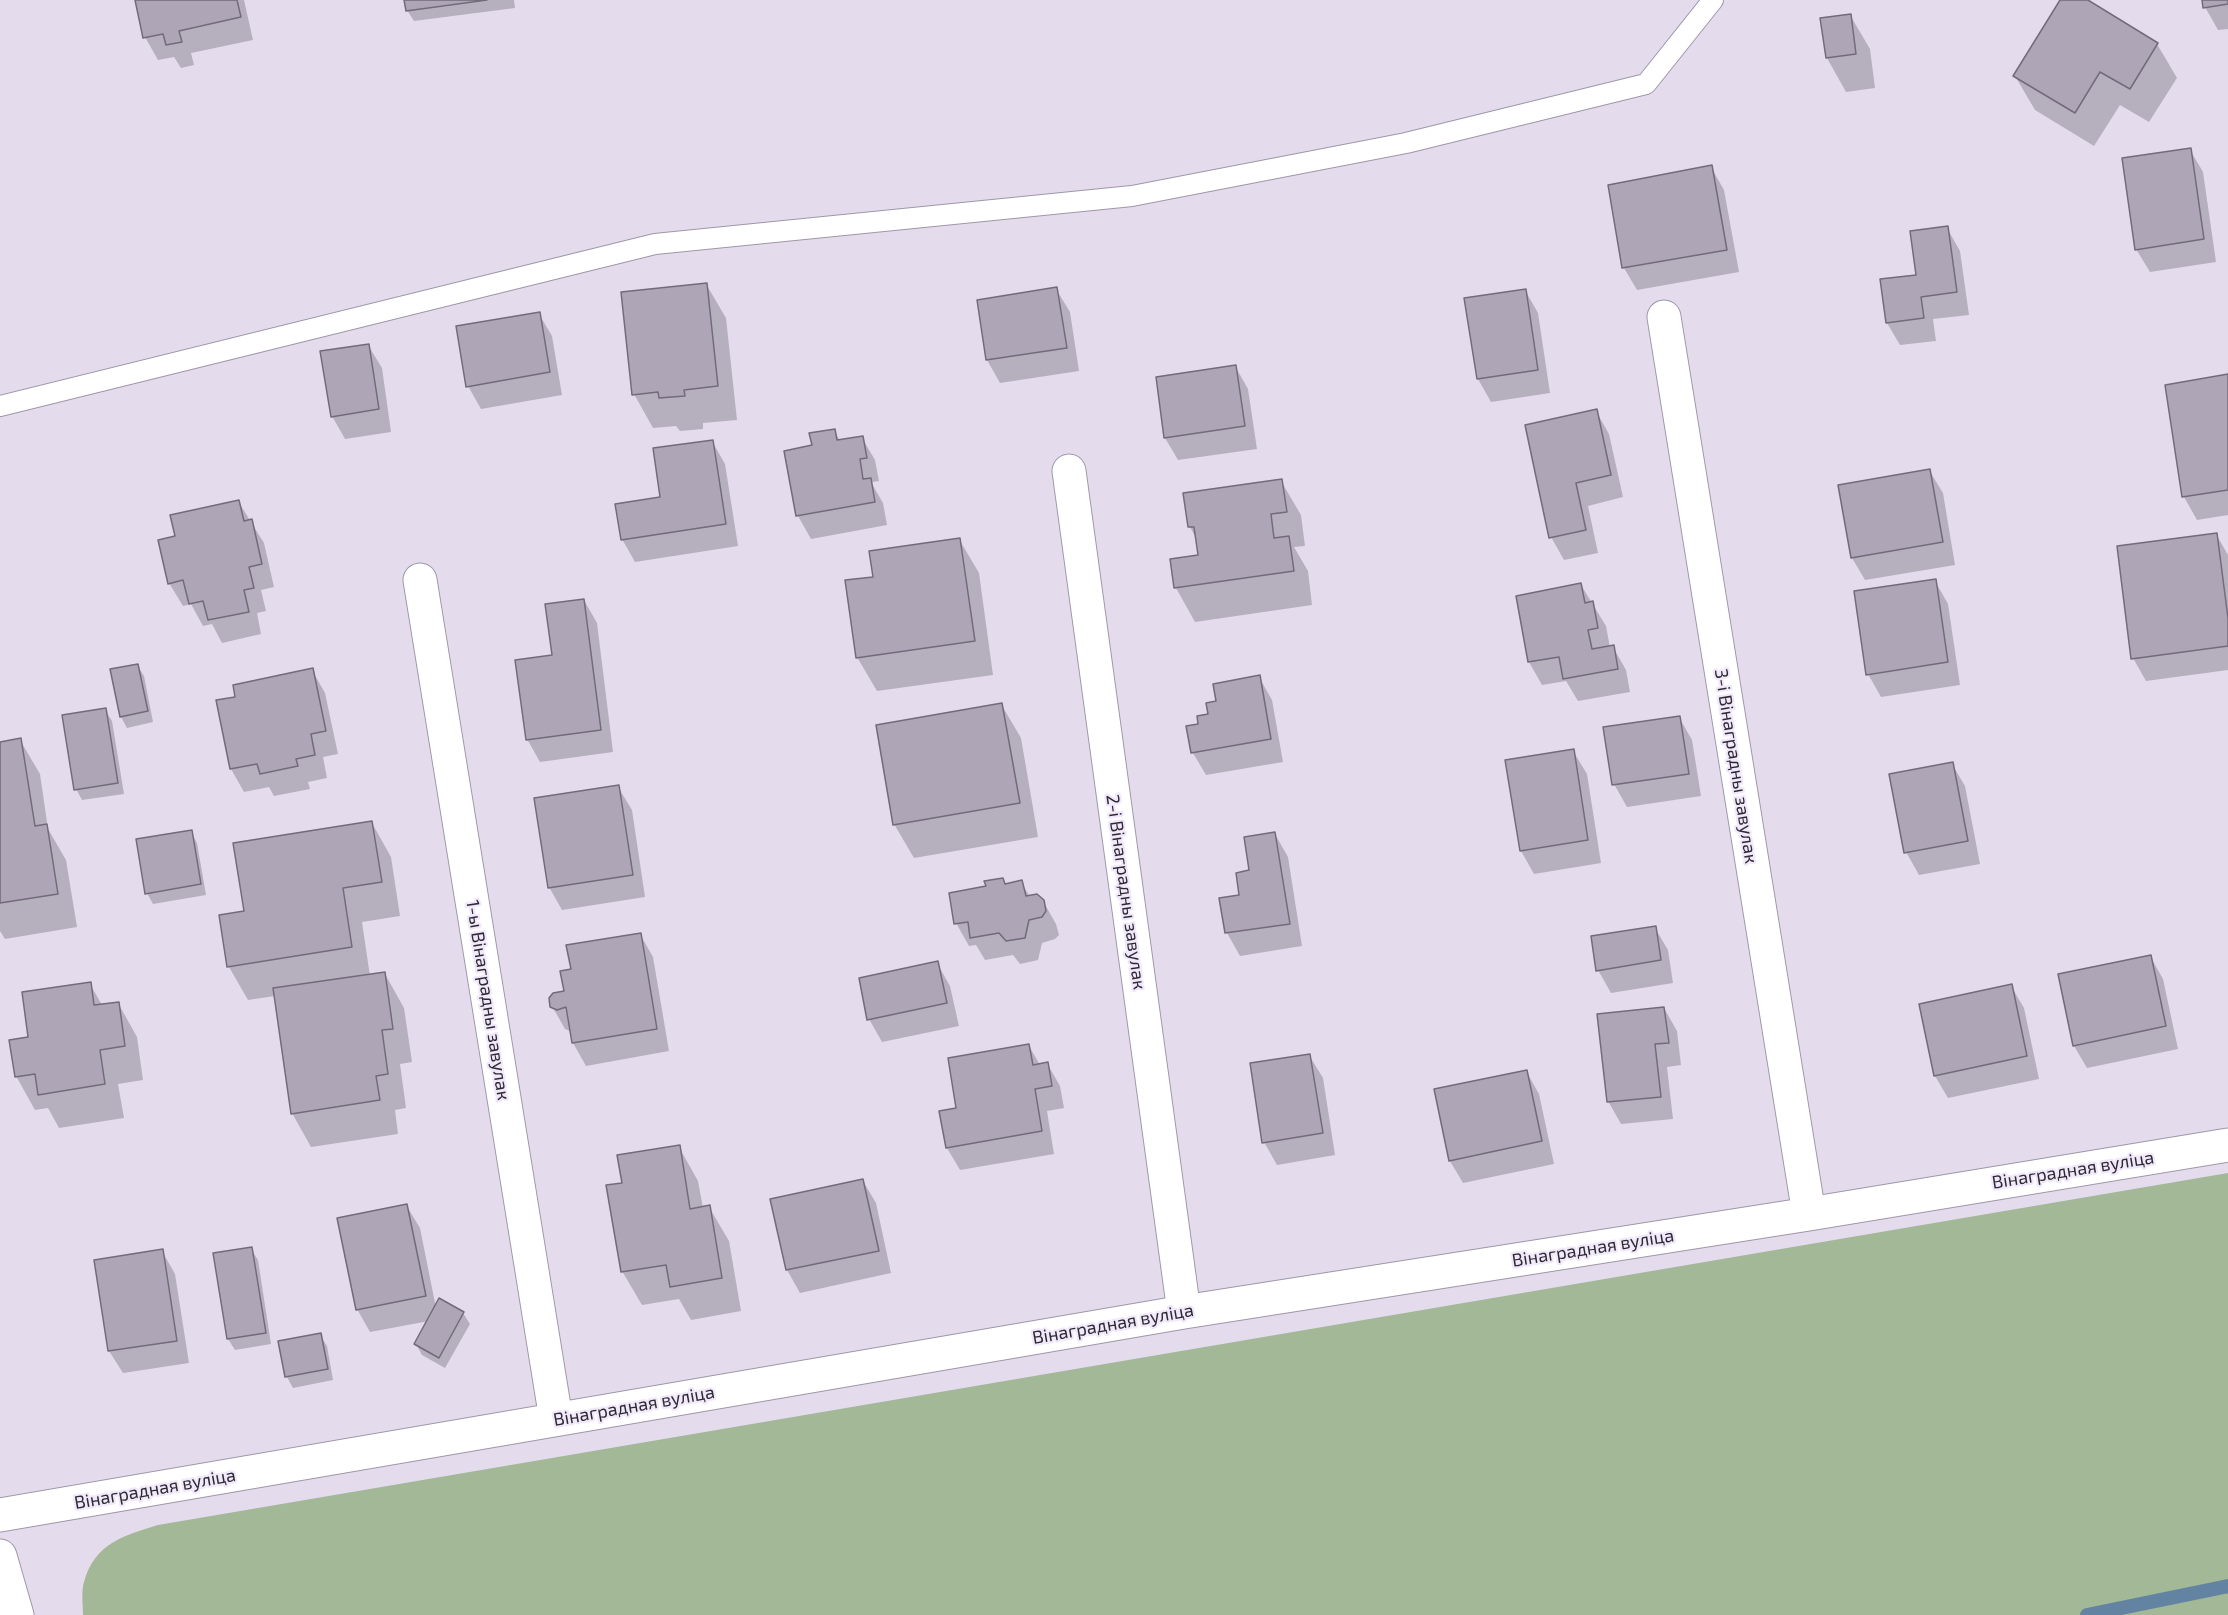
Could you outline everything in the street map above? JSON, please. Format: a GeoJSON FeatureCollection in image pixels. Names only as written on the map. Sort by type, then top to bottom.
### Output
{"type":"FeatureCollection","features":[{"type":"Feature","properties":{"kind":"street","name":"3-і Вінаградны завулак"},"geometry":{"type":"LineString","coordinates":[[1665,317],[1809,1214]]}},
{"type":"Feature","properties":{"kind":"street","name":"2-і Вінаградны завулак"},"geometry":{"type":"LineString","coordinates":[[1069,471],[1184,1312]]}},
{"type":"Feature","properties":{"kind":"street","name":"1-ы Вінаградны завулак"},"geometry":{"type":"LineString","coordinates":[[420,580],[556,1419]]}},
{"type":"Feature","properties":{"kind":"street","name":"Вінаградная вуліца"},"geometry":{"type":"LineString","coordinates":[[0,1515],[1184,1312],[1809,1214],[2228,1145]]}},
{"type":"Feature","properties":{"kind":"street"},"geometry":{"type":"LineString","coordinates":[[0,1556],[16,1615]]}},
{"type":"Feature","properties":{"kind":"lane"},"geometry":{"type":"LineString","coordinates":[[0,406],[655,244],[1132,195],[1406,143],[1646,84],[1713,0]]}},
{"type":"Feature","properties":{"kind":"green space"},"geometry":{"type":"Polygon","coordinates":[[[2228,1173],[2228,1615],[83,1615],[83,1586],[95,1558],[112,1543],[158,1525],[2228,1173]]]}},
{"type":"Feature","properties":{"kind":"building"},"geometry":{"type":"Polygon","coordinates":[[[135,0],[237,0],[241,17],[179,31],[182,42],[166,45],[163,34],[143,38],[135,0]]]}},
{"type":"Feature","properties":{"kind":"building"},"geometry":{"type":"Polygon","coordinates":[[[404,0],[487,0],[406,11],[404,0]]]}},
{"type":"Feature","properties":{"kind":"building"},"geometry":{"type":"Polygon","coordinates":[[[2060,0],[2088,0],[2158,43],[2130,89],[2100,72],[2075,113],[2013,76],[2060,0]]]}},
{"type":"Feature","properties":{"kind":"building"},"geometry":{"type":"Polygon","coordinates":[[[2202,0],[2228,0],[2228,4],[2203,8],[2202,0]]]}},
{"type":"Feature","properties":{"kind":"building"},"geometry":{"type":"Polygon","coordinates":[[[1851,14],[1856,54],[1826,58],[1820,18],[1851,14]]]}},
{"type":"Feature","properties":{"kind":"building"},"geometry":{"type":"Polygon","coordinates":[[[2191,148],[2204,239],[2135,250],[2122,158],[2191,148]]]}},
{"type":"Feature","properties":{"kind":"building"},"geometry":{"type":"Polygon","coordinates":[[[1712,165],[1727,250],[1622,268],[1608,185],[1712,165]]]}},
{"type":"Feature","properties":{"kind":"building"},"geometry":{"type":"Polygon","coordinates":[[[1948,226],[1957,292],[1921,297],[1924,318],[1886,323],[1880,279],[1916,275],[1910,231],[1948,226]]]}},
{"type":"Feature","properties":{"kind":"building"},"geometry":{"type":"Polygon","coordinates":[[[707,283],[718,386],[684,390],[685,396],[659,398],[658,392],[632,395],[621,292],[707,283]]]}},
{"type":"Feature","properties":{"kind":"building"},"geometry":{"type":"Polygon","coordinates":[[[1057,287],[1067,348],[986,360],[977,300],[1057,287]]]}},
{"type":"Feature","properties":{"kind":"building"},"geometry":{"type":"Polygon","coordinates":[[[1526,289],[1538,370],[1477,379],[1464,298],[1526,289]]]}},
{"type":"Feature","properties":{"kind":"building"},"geometry":{"type":"Polygon","coordinates":[[[540,312],[550,372],[466,387],[456,326],[540,312]]]}},
{"type":"Feature","properties":{"kind":"building"},"geometry":{"type":"Polygon","coordinates":[[[369,344],[379,409],[331,417],[320,351],[369,344]]]}},
{"type":"Feature","properties":{"kind":"building"},"geometry":{"type":"Polygon","coordinates":[[[1236,365],[1245,426],[1164,438],[1156,377],[1236,365]]]}},
{"type":"Feature","properties":{"kind":"building"},"geometry":{"type":"Polygon","coordinates":[[[2228,374],[2228,490],[2182,497],[2165,385],[2228,374]]]}},
{"type":"Feature","properties":{"kind":"building"},"geometry":{"type":"Polygon","coordinates":[[[1597,409],[1611,475],[1576,483],[1586,530],[1549,538],[1525,425],[1597,409]]]}},
{"type":"Feature","properties":{"kind":"building"},"geometry":{"type":"Polygon","coordinates":[[[835,429],[837,440],[863,436],[867,458],[860,459],[863,479],[871,478],[875,502],[796,516],[784,451],[812,445],[809,433],[835,429]]]}},
{"type":"Feature","properties":{"kind":"building"},"geometry":{"type":"Polygon","coordinates":[[[713,440],[726,524],[621,540],[615,504],[660,497],[653,448],[713,440]]]}},
{"type":"Feature","properties":{"kind":"building"},"geometry":{"type":"Polygon","coordinates":[[[1930,469],[1943,542],[1851,558],[1838,485],[1930,469]]]}},
{"type":"Feature","properties":{"kind":"building"},"geometry":{"type":"Polygon","coordinates":[[[1282,479],[1287,512],[1271,514],[1274,538],[1289,536],[1294,571],[1174,588],[1170,559],[1198,555],[1194,527],[1188,527],[1183,493],[1282,479]]]}},
{"type":"Feature","properties":{"kind":"building"},"geometry":{"type":"Polygon","coordinates":[[[239,500],[244,521],[252,519],[262,564],[249,567],[254,588],[244,590],[249,612],[208,620],[203,601],[189,604],[183,580],[168,584],[158,540],[175,536],[170,515],[239,500]]]}},
{"type":"Feature","properties":{"kind":"building"},"geometry":{"type":"Polygon","coordinates":[[[2217,533],[2228,618],[2228,646],[2131,659],[2117,546],[2217,533]]]}},
{"type":"Feature","properties":{"kind":"building"},"geometry":{"type":"Polygon","coordinates":[[[960,538],[975,641],[856,658],[845,580],[873,577],[869,551],[960,538]]]}},
{"type":"Feature","properties":{"kind":"building"},"geometry":{"type":"Polygon","coordinates":[[[1936,579],[1948,662],[1866,675],[1854,591],[1936,579]]]}},
{"type":"Feature","properties":{"kind":"building"},"geometry":{"type":"Polygon","coordinates":[[[1581,583],[1585,603],[1593,601],[1598,628],[1588,630],[1592,649],[1614,645],[1618,669],[1563,679],[1559,657],[1528,662],[1516,596],[1581,583]]]}},
{"type":"Feature","properties":{"kind":"building"},"geometry":{"type":"Polygon","coordinates":[[[584,599],[601,730],[526,740],[515,660],[552,655],[545,604],[584,599]]]}},
{"type":"Feature","properties":{"kind":"building"},"geometry":{"type":"Polygon","coordinates":[[[138,664],[148,711],[120,717],[110,669],[138,664]]]}},
{"type":"Feature","properties":{"kind":"building"},"geometry":{"type":"Polygon","coordinates":[[[313,668],[326,731],[311,734],[315,755],[296,759],[298,766],[260,774],[257,764],[230,769],[216,700],[235,697],[233,685],[313,668]]]}},
{"type":"Feature","properties":{"kind":"building"},"geometry":{"type":"Polygon","coordinates":[[[1260,675],[1271,739],[1191,753],[1186,726],[1198,724],[1197,716],[1208,714],[1206,703],[1216,701],[1213,684],[1260,675]]]}},
{"type":"Feature","properties":{"kind":"building"},"geometry":{"type":"Polygon","coordinates":[[[1002,703],[1020,803],[893,825],[876,725],[1002,703]]]}},
{"type":"Feature","properties":{"kind":"building"},"geometry":{"type":"Polygon","coordinates":[[[106,708],[118,783],[74,790],[62,715],[106,708]]]}},
{"type":"Feature","properties":{"kind":"building"},"geometry":{"type":"Polygon","coordinates":[[[1680,716],[1689,774],[1612,785],[1603,727],[1680,716]]]}},
{"type":"Feature","properties":{"kind":"building"},"geometry":{"type":"Polygon","coordinates":[[[21,738],[35,826],[47,824],[58,894],[0,903],[0,742],[21,738]]]}},
{"type":"Feature","properties":{"kind":"building"},"geometry":{"type":"Polygon","coordinates":[[[1574,749],[1588,840],[1520,851],[1505,760],[1574,749]]]}},
{"type":"Feature","properties":{"kind":"building"},"geometry":{"type":"Polygon","coordinates":[[[1953,762],[1968,841],[1904,853],[1889,774],[1953,762]]]}},
{"type":"Feature","properties":{"kind":"building"},"geometry":{"type":"Polygon","coordinates":[[[619,785],[633,875],[548,888],[534,798],[619,785]]]}},
{"type":"Feature","properties":{"kind":"building"},"geometry":{"type":"Polygon","coordinates":[[[372,821],[382,882],[343,888],[352,947],[227,967],[219,915],[244,911],[233,843],[372,821]]]}},
{"type":"Feature","properties":{"kind":"building"},"geometry":{"type":"Polygon","coordinates":[[[192,830],[201,884],[145,894],[136,839],[192,830]]]}},
{"type":"Feature","properties":{"kind":"building"},"geometry":{"type":"Polygon","coordinates":[[[1275,832],[1290,924],[1225,933],[1219,898],[1239,895],[1236,873],[1249,870],[1244,837],[1275,832]]]}},
{"type":"Feature","properties":{"kind":"building"},"geometry":{"type":"Polygon","coordinates":[[[1003,878],[1005,884],[1022,880],[1026,896],[1037,894],[1044,900],[1046,911],[1042,917],[1029,920],[1025,938],[1006,941],[999,933],[970,938],[968,922],[954,924],[949,893],[986,886],[984,881],[1003,878]]]}},
{"type":"Feature","properties":{"kind":"building"},"geometry":{"type":"Polygon","coordinates":[[[1656,926],[1661,960],[1596,971],[1591,936],[1656,926]]]}},
{"type":"Feature","properties":{"kind":"building"},"geometry":{"type":"Polygon","coordinates":[[[641,933],[657,1029],[572,1043],[566,1007],[557,1010],[550,1007],[549,998],[553,993],[564,991],[560,971],[571,969],[566,945],[641,933]]]}},
{"type":"Feature","properties":{"kind":"building"},"geometry":{"type":"Polygon","coordinates":[[[2151,955],[2166,1026],[2073,1046],[2058,974],[2151,955]]]}},
{"type":"Feature","properties":{"kind":"building"},"geometry":{"type":"Polygon","coordinates":[[[938,961],[947,1003],[867,1020],[859,978],[938,961]]]}},
{"type":"Feature","properties":{"kind":"building"},"geometry":{"type":"Polygon","coordinates":[[[385,972],[393,1029],[382,1030],[388,1074],[376,1076],[380,1100],[291,1114],[273,988],[385,972]]]}},
{"type":"Feature","properties":{"kind":"building"},"geometry":{"type":"Polygon","coordinates":[[[91,982],[94,1005],[119,1002],[125,1046],[100,1050],[105,1084],[38,1095],[35,1074],[15,1077],[9,1040],[28,1037],[22,992],[91,982]]]}},
{"type":"Feature","properties":{"kind":"building"},"geometry":{"type":"Polygon","coordinates":[[[2012,984],[2027,1056],[1934,1076],[1919,1004],[2012,984]]]}},
{"type":"Feature","properties":{"kind":"building"},"geometry":{"type":"Polygon","coordinates":[[[1664,1007],[1669,1043],[1655,1044],[1661,1097],[1607,1102],[1597,1014],[1664,1007]]]}},
{"type":"Feature","properties":{"kind":"building"},"geometry":{"type":"Polygon","coordinates":[[[1029,1044],[1033,1065],[1048,1062],[1052,1086],[1035,1089],[1042,1131],[946,1148],[939,1111],[956,1108],[948,1058],[1029,1044]]]}},
{"type":"Feature","properties":{"kind":"building"},"geometry":{"type":"Polygon","coordinates":[[[1310,1054],[1323,1133],[1262,1143],[1250,1063],[1310,1054]]]}},
{"type":"Feature","properties":{"kind":"building"},"geometry":{"type":"Polygon","coordinates":[[[1527,1070],[1542,1141],[1449,1161],[1434,1089],[1527,1070]]]}},
{"type":"Feature","properties":{"kind":"building"},"geometry":{"type":"Polygon","coordinates":[[[680,1145],[690,1209],[710,1205],[722,1278],[670,1287],[666,1265],[621,1272],[606,1185],[622,1183],[617,1155],[680,1145]]]}},
{"type":"Feature","properties":{"kind":"building"},"geometry":{"type":"Polygon","coordinates":[[[863,1179],[879,1251],[786,1270],[770,1199],[863,1179]]]}},
{"type":"Feature","properties":{"kind":"building"},"geometry":{"type":"Polygon","coordinates":[[[407,1204],[426,1296],[356,1310],[337,1218],[407,1204]]]}},
{"type":"Feature","properties":{"kind":"building"},"geometry":{"type":"Polygon","coordinates":[[[252,1247],[266,1333],[227,1339],[213,1253],[252,1247]]]}},
{"type":"Feature","properties":{"kind":"building"},"geometry":{"type":"Polygon","coordinates":[[[163,1249],[177,1341],[108,1351],[94,1260],[163,1249]]]}},
{"type":"Feature","properties":{"kind":"building"},"geometry":{"type":"Polygon","coordinates":[[[439,1298],[464,1312],[439,1358],[414,1344],[439,1298]]]}},
{"type":"Feature","properties":{"kind":"building"},"geometry":{"type":"Polygon","coordinates":[[[321,1333],[328,1369],[285,1377],[278,1341],[321,1333]]]}},
{"type":"Feature","properties":{"kind":"waterway"},"geometry":{"type":"LineString","coordinates":[[2087,1615],[2228,1586]]}}]}
